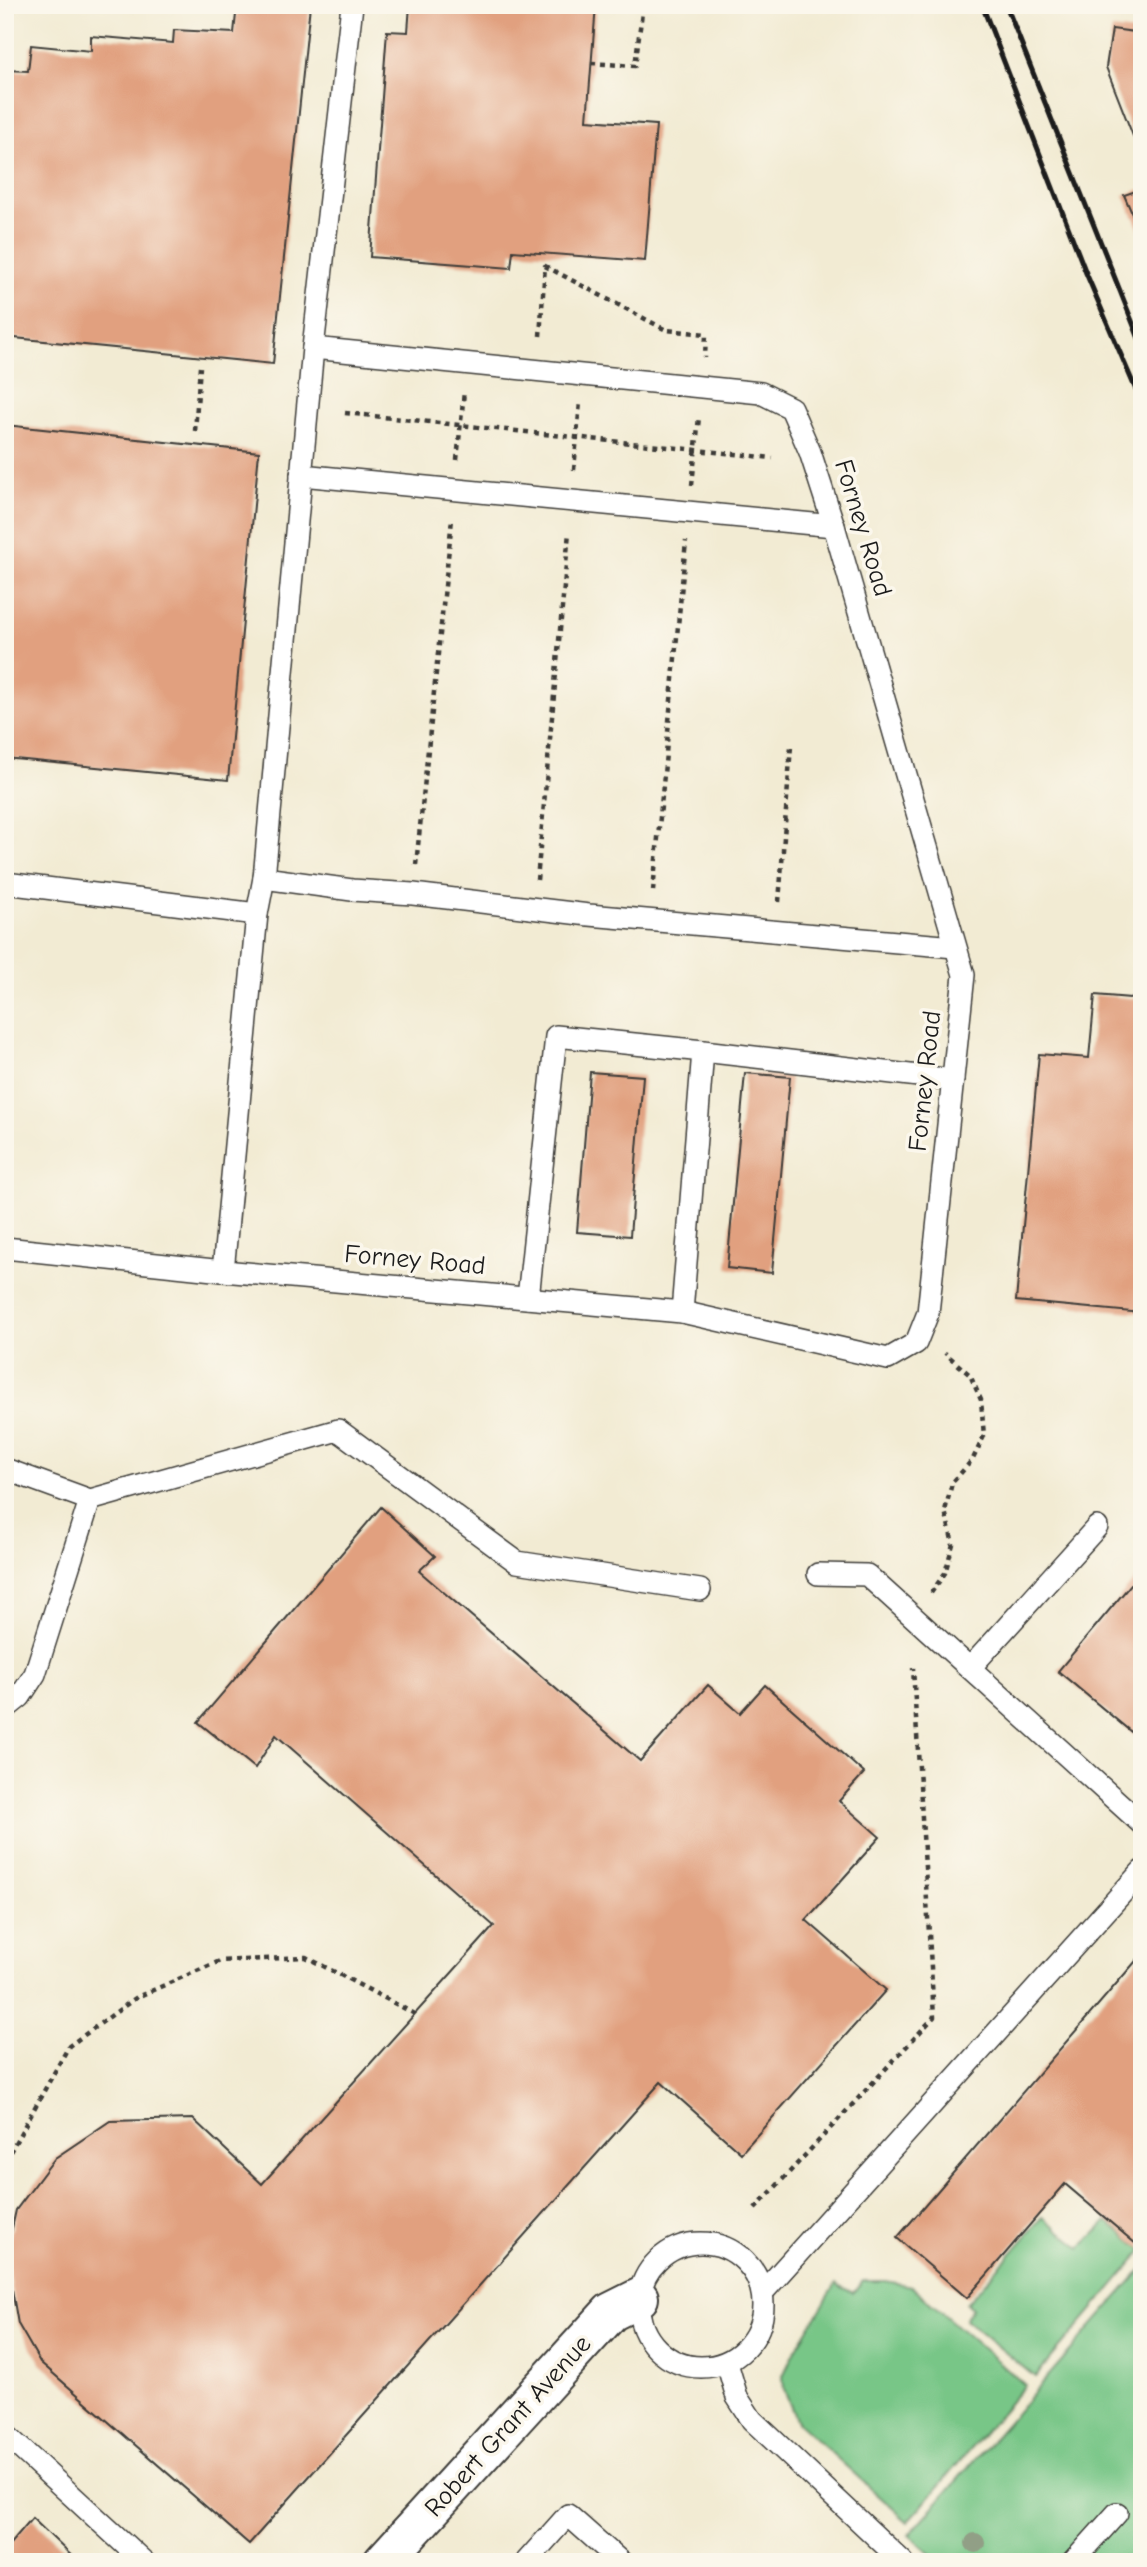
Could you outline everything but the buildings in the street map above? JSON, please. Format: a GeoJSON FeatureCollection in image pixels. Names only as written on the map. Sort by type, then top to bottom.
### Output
{"type":"FeatureCollection","features":[{"type":"Feature","properties":{"kind":"street","name":"Robert Grant Avenue"},"geometry":{"type":"LineString","coordinates":[[383,2562],[611,2312],[639,2298]]}},
{"type":"Feature","properties":{"kind":"lane"},"geometry":{"type":"LineString","coordinates":[[223,1271],[257,914],[264,878],[313,348],[352,5]]}},
{"type":"Feature","properties":{"kind":"lane","name":"Forney Road"},"geometry":{"type":"LineString","coordinates":[[5,1248],[223,1271],[682,1312],[888,1359],[916,1343],[928,1313],[964,975],[834,526],[810,452],[791,408],[761,393],[313,348]]}},
{"type":"Feature","properties":{"kind":"lane"},"geometry":{"type":"LineString","coordinates":[[301,474],[834,526]]}},
{"type":"Feature","properties":{"kind":"lane"},"geometry":{"type":"LineString","coordinates":[[264,878],[534,909],[955,947]]}},
{"type":"Feature","properties":{"kind":"lane"},"geometry":{"type":"LineString","coordinates":[[5,883],[257,914]]}},
{"type":"Feature","properties":{"kind":"lane"},"geometry":{"type":"LineString","coordinates":[[528,1298],[556,1036],[953,1080]]}},
{"type":"Feature","properties":{"kind":"lane"},"geometry":{"type":"LineString","coordinates":[[682,1312],[703,1051]]}},
{"type":"Feature","properties":{"kind":"lane"},"geometry":{"type":"LineString","coordinates":[[5,1469],[90,1500],[338,1430],[517,1562],[700,1590]]}},
{"type":"Feature","properties":{"kind":"lane"},"geometry":{"type":"LineString","coordinates":[[5,1709],[20,1697],[35,1674],[90,1500]]}},
{"type":"Feature","properties":{"kind":"lane"},"geometry":{"type":"LineString","coordinates":[[970,1668],[1097,1527]]}},
{"type":"Feature","properties":{"kind":"lane"},"geometry":{"type":"LineString","coordinates":[[818,1574],[867,1575],[1142,1824]]}},
{"type":"Feature","properties":{"kind":"lane"},"geometry":{"type":"LineString","coordinates":[[763,2292],[1142,1871]]}},
{"type":"Feature","properties":{"kind":"lane"},"geometry":{"type":"LineString","coordinates":[[708,2242],[727,2247],[744,2258],[756,2273],[763,2292],[764,2311],[759,2330],[748,2347],[727,2362],[695,2367],[676,2361],[659,2351],[647,2336],[640,2317],[639,2298],[649,2270],[670,2250],[688,2244],[708,2242]]}},
{"type":"Feature","properties":{"kind":"lane"},"geometry":{"type":"LineString","coordinates":[[727,2362],[737,2397],[751,2420],[903,2562]]}},
{"type":"Feature","properties":{"kind":"lane"},"geometry":{"type":"LineString","coordinates":[[5,2434],[144,2562]]}},
{"type":"Feature","properties":{"kind":"lane"},"geometry":{"type":"LineString","coordinates":[[1073,2562],[1117,2513]]}},
{"type":"Feature","properties":{"kind":"lane"},"geometry":{"type":"LineString","coordinates":[[526,2562],[568,2515],[621,2562]]}},
{"type":"Feature","properties":{"kind":"path"},"geometry":{"type":"LineString","coordinates":[[592,63],[635,66],[643,5]]}},
{"type":"Feature","properties":{"kind":"path"},"geometry":{"type":"LineString","coordinates":[[540,336],[545,266],[666,330],[706,334],[705,359]]}},
{"type":"Feature","properties":{"kind":"path"},"geometry":{"type":"LineString","coordinates":[[457,461],[467,363]]}},
{"type":"Feature","properties":{"kind":"path"},"geometry":{"type":"LineString","coordinates":[[195,430],[200,367]]}},
{"type":"Feature","properties":{"kind":"path"},"geometry":{"type":"LineString","coordinates":[[574,471],[583,375]]}},
{"type":"Feature","properties":{"kind":"path"},"geometry":{"type":"LineString","coordinates":[[345,413],[773,458]]}},
{"type":"Feature","properties":{"kind":"path"},"geometry":{"type":"LineString","coordinates":[[691,487],[700,413]]}},
{"type":"Feature","properties":{"kind":"path"},"geometry":{"type":"LineString","coordinates":[[413,894],[452,518]]}},
{"type":"Feature","properties":{"kind":"path"},"geometry":{"type":"LineString","coordinates":[[534,909],[569,532]]}},
{"type":"Feature","properties":{"kind":"path"},"geometry":{"type":"LineString","coordinates":[[651,920],[686,541]]}},
{"type":"Feature","properties":{"kind":"path"},"geometry":{"type":"LineString","coordinates":[[776,931],[791,746]]}},
{"type":"Feature","properties":{"kind":"path"},"geometry":{"type":"LineString","coordinates":[[920,1332],[970,1375],[981,1400],[984,1436],[973,1459],[952,1483],[945,1511],[953,1544],[945,1573],[928,1597]]}},
{"type":"Feature","properties":{"kind":"path"},"geometry":{"type":"LineString","coordinates":[[754,2209],[934,2017],[913,1668]]}},
{"type":"Feature","properties":{"kind":"path"},"geometry":{"type":"LineString","coordinates":[[5,2161],[69,2046],[137,1997],[220,1961],[306,1957],[415,2014]]}},
{"type":"Feature","properties":{"kind":"green space"},"geometry":{"type":"Polygon","coordinates":[[[1043,2217],[1081,2248],[1107,2221],[1142,2249],[1142,2252],[1035,2377],[965,2319],[972,2308],[966,2304],[1043,2217]]]}},
{"type":"Feature","properties":{"kind":"green space"},"geometry":{"type":"Polygon","coordinates":[[[1142,2269],[1142,2562],[939,2562],[909,2535],[1142,2269]]]}},
{"type":"Feature","properties":{"kind":"green space"},"geometry":{"type":"Polygon","coordinates":[[[863,2281],[886,2281],[911,2286],[1025,2385],[908,2522],[797,2422],[784,2390],[783,2376],[792,2356],[836,2284],[853,2293],[863,2281]]]}},
{"type":"Feature","properties":{"kind":"railway"},"geometry":{"type":"LineString","coordinates":[[982,5],[1086,273],[1142,404]]}},
{"type":"Feature","properties":{"kind":"railway"},"geometry":{"type":"LineString","coordinates":[[1006,5],[1142,346]]}}]}
